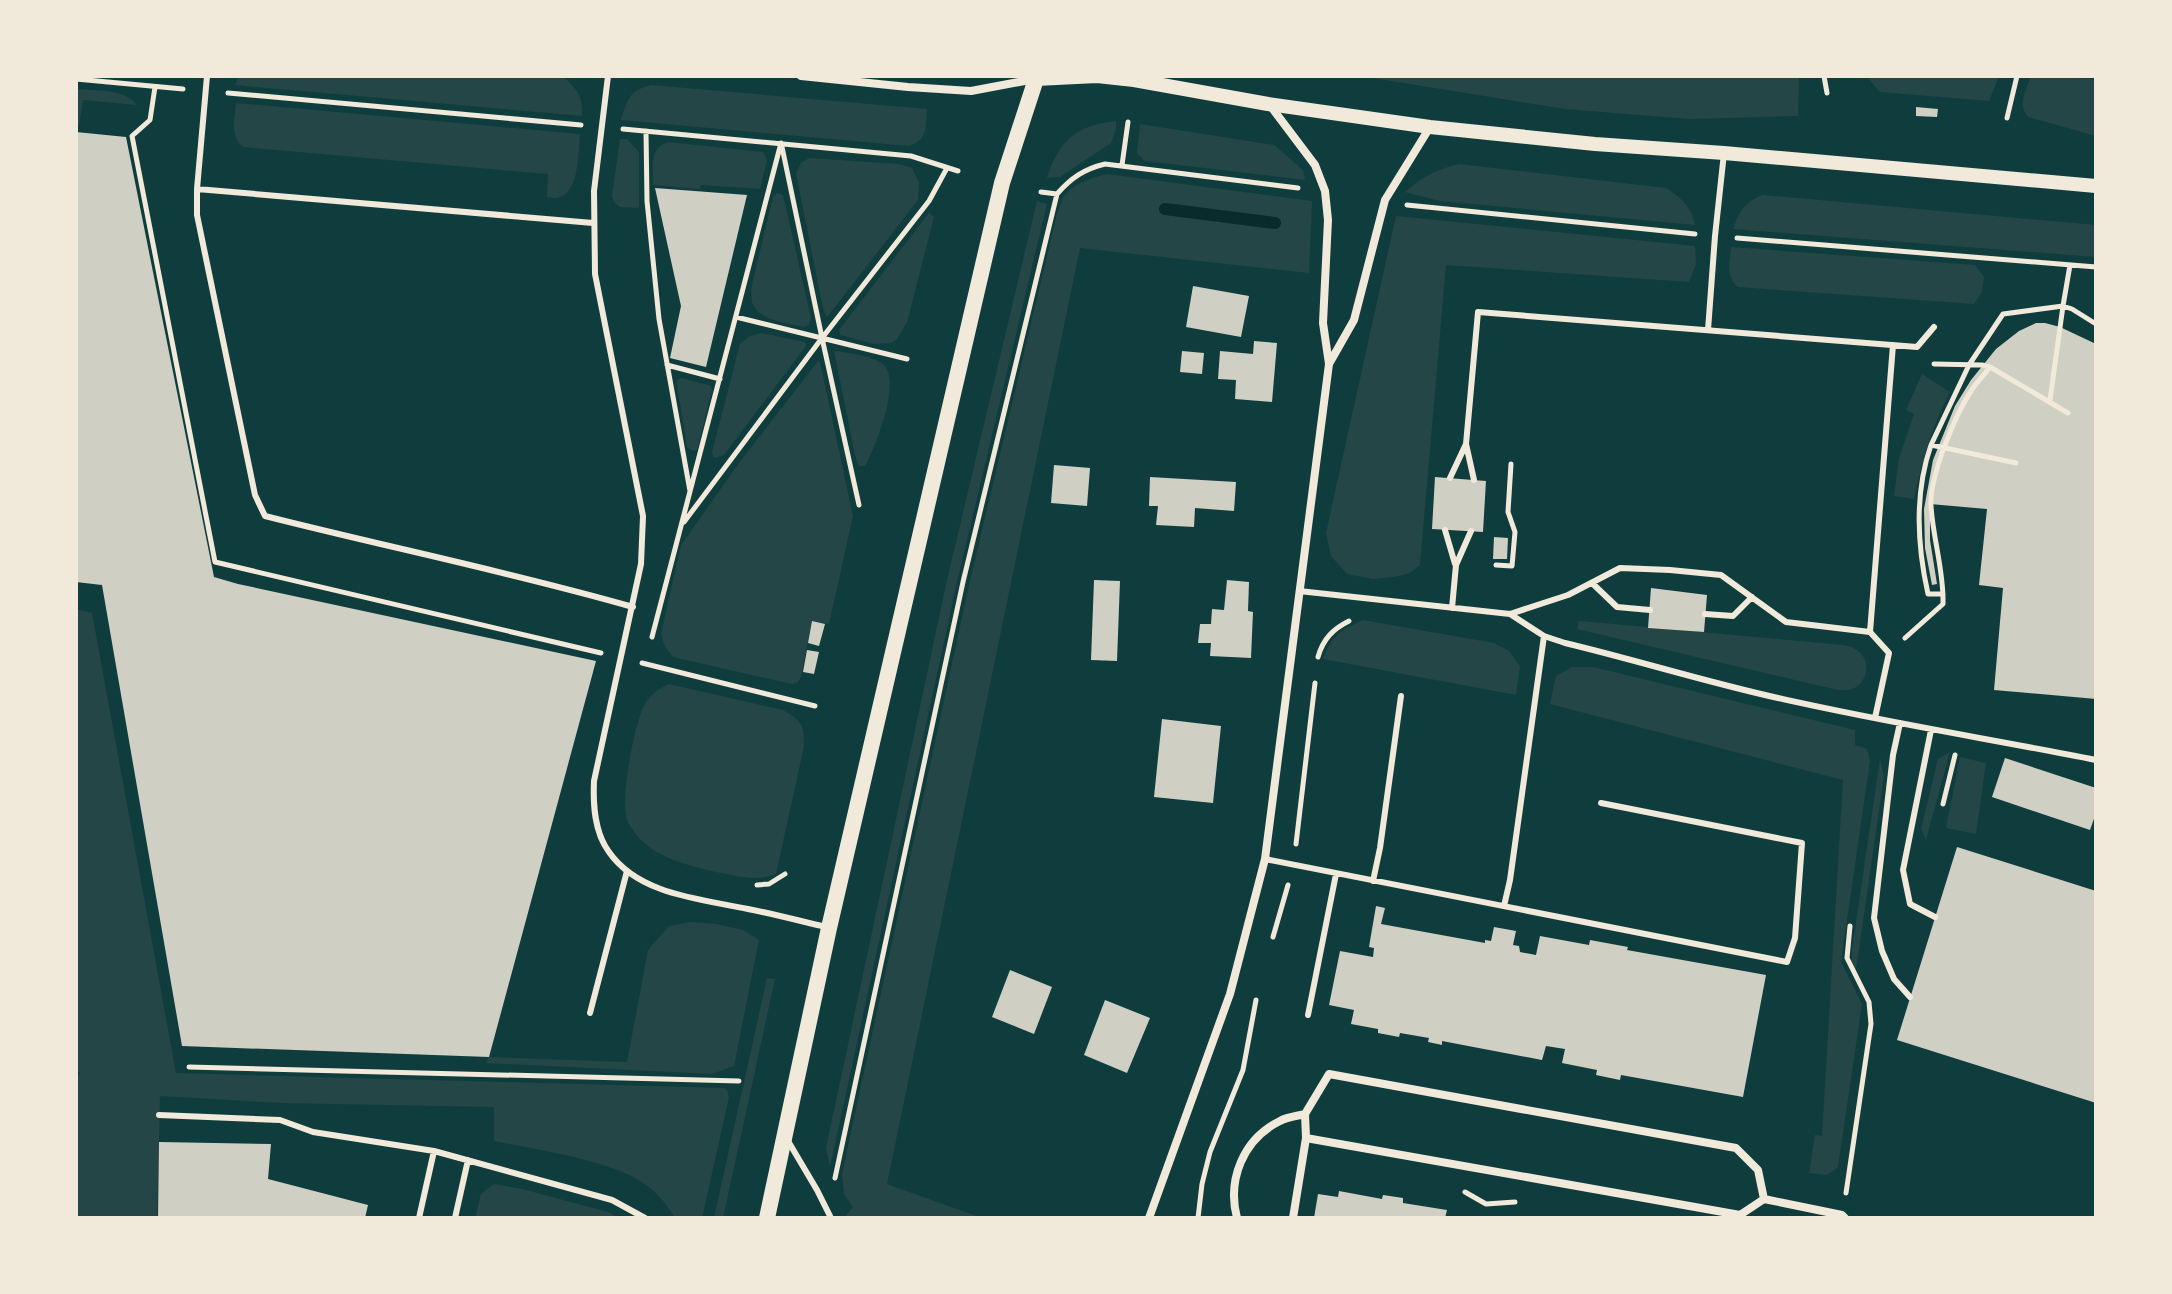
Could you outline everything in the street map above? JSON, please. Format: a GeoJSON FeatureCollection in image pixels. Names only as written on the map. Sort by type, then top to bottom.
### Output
{"type":"FeatureCollection","features":[{"type":"Feature","properties":{"kind":"main road"},"geometry":{"type":"LineString","coordinates":[[767,1218],[829,928],[999,196],[1036,77]]}},
{"type":"Feature","properties":{"kind":"street"},"geometry":{"type":"LineString","coordinates":[[801,76],[971,91],[1036,77],[1097,76],[1430,127],[2096,186]]}},
{"type":"Feature","properties":{"kind":"street"},"geometry":{"type":"LineString","coordinates":[[1149,1218],[1230,994],[1265,859],[1329,364],[1323,323],[1328,220],[1325,191],[1315,165],[1268,104]]}},
{"type":"Feature","properties":{"kind":"street"},"geometry":{"type":"LineString","coordinates":[[1329,364],[1354,320],[1385,200],[1430,127]]}},
{"type":"Feature","properties":{"kind":"street"},"geometry":{"type":"LineString","coordinates":[[1293,1218],[1306,1138],[1305,1114],[1329,1074],[1736,1148],[1758,1170],[1764,1199]]}},
{"type":"Feature","properties":{"kind":"street"},"geometry":{"type":"LineString","coordinates":[[1237,1218],[1233,1204],[1234,1181],[1242,1157],[1257,1137],[1280,1120],[1305,1114]]}},
{"type":"Feature","properties":{"kind":"street"},"geometry":{"type":"LineString","coordinates":[[1306,1138],[1740,1215],[1764,1199],[1844,1216]]}},
{"type":"Feature","properties":{"kind":"lane"},"geometry":{"type":"LineString","coordinates":[[207,76],[197,215],[255,495],[265,516],[563,587],[633,607]]}},
{"type":"Feature","properties":{"kind":"lane"},"geometry":{"type":"LineString","coordinates":[[608,76],[594,191],[595,274],[643,516],[641,564],[594,781],[593,805],[598,827],[608,851],[627,871],[644,881],[674,893],[829,928]]}},
{"type":"Feature","properties":{"kind":"lane"},"geometry":{"type":"LineString","coordinates":[[1708,330],[1724,153]]}},
{"type":"Feature","properties":{"kind":"lane"},"geometry":{"type":"LineString","coordinates":[[197,189],[593,223]]}},
{"type":"Feature","properties":{"kind":"lane"},"geometry":{"type":"LineString","coordinates":[[1474,480],[1466,444],[1478,312],[1917,347],[1934,327]]}},
{"type":"Feature","properties":{"kind":"lane"},"geometry":{"type":"LineString","coordinates":[[1870,632],[1893,345]]}},
{"type":"Feature","properties":{"kind":"lane"},"geometry":{"type":"LineString","coordinates":[[1450,478],[1466,444]]}},
{"type":"Feature","properties":{"kind":"lane"},"geometry":{"type":"LineString","coordinates":[[1445,530],[1456,565]]}},
{"type":"Feature","properties":{"kind":"lane"},"geometry":{"type":"LineString","coordinates":[[1452,608],[1456,565],[1471,531]]}},
{"type":"Feature","properties":{"kind":"lane"},"geometry":{"type":"LineString","coordinates":[[1299,591],[1510,614],[1568,595],[1620,568],[1721,575],[1786,622],[1870,632],[1889,653],[1875,718]]}},
{"type":"Feature","properties":{"kind":"lane"},"geometry":{"type":"LineString","coordinates":[[1592,583],[1617,607],[1650,610]]}},
{"type":"Feature","properties":{"kind":"lane"},"geometry":{"type":"LineString","coordinates":[[1705,614],[1733,616],[1752,597]]}},
{"type":"Feature","properties":{"kind":"lane"},"geometry":{"type":"LineString","coordinates":[[1510,614],[1544,636],[1775,698],[2096,760]]}},
{"type":"Feature","properties":{"kind":"lane"},"geometry":{"type":"LineString","coordinates":[[1504,906],[1544,636]]}},
{"type":"Feature","properties":{"kind":"lane"},"geometry":{"type":"LineString","coordinates":[[1373,881],[1401,696]]}},
{"type":"Feature","properties":{"kind":"lane"},"geometry":{"type":"LineString","coordinates":[[1900,723],[1893,755],[1874,918],[1882,951],[1894,979],[1910,997]]}},
{"type":"Feature","properties":{"kind":"lane"},"geometry":{"type":"LineString","coordinates":[[1931,730],[1903,870],[1910,904],[1935,917]]}},
{"type":"Feature","properties":{"kind":"lane"},"geometry":{"type":"LineString","coordinates":[[1265,859],[1787,962],[1795,938],[1802,843],[1601,803]]}},
{"type":"Feature","properties":{"kind":"lane"},"geometry":{"type":"LineString","coordinates":[[590,1013],[627,871]]}},
{"type":"Feature","properties":{"kind":"lane"},"geometry":{"type":"LineString","coordinates":[[1308,1015],[1336,874]]}},
{"type":"Feature","properties":{"kind":"lane"},"geometry":{"type":"LineString","coordinates":[[159,1115],[280,1120],[313,1132],[434,1151],[612,1200],[645,1218]]}},
{"type":"Feature","properties":{"kind":"lane"},"geometry":{"type":"LineString","coordinates":[[785,1135],[831,1218]]}},
{"type":"Feature","properties":{"kind":"lane"},"geometry":{"type":"LineString","coordinates":[[419,1218],[434,1151]]}},
{"type":"Feature","properties":{"kind":"lane"},"geometry":{"type":"LineString","coordinates":[[455,1218],[468,1160]]}},
{"type":"Feature","properties":{"kind":"path"},"geometry":{"type":"LineString","coordinates":[[1824,76],[1827,93]]}},
{"type":"Feature","properties":{"kind":"path"},"geometry":{"type":"LineString","coordinates":[[2007,118],[2017,76]]}},
{"type":"Feature","properties":{"kind":"path"},"geometry":{"type":"LineString","coordinates":[[76,79],[911,156],[958,171]]}},
{"type":"Feature","properties":{"kind":"path"},"geometry":{"type":"LineString","coordinates":[[155,87],[150,120],[132,136],[215,562],[815,706]]}},
{"type":"Feature","properties":{"kind":"path"},"geometry":{"type":"LineString","coordinates":[[1122,165],[1128,122]]}},
{"type":"Feature","properties":{"kind":"path"},"geometry":{"type":"LineString","coordinates":[[646,131],[647,201],[659,319],[690,492]]}},
{"type":"Feature","properties":{"kind":"path"},"geometry":{"type":"LineString","coordinates":[[645,664],[781,143]]}},
{"type":"Feature","properties":{"kind":"path"},"geometry":{"type":"LineString","coordinates":[[781,143],[859,505]]}},
{"type":"Feature","properties":{"kind":"path"},"geometry":{"type":"LineString","coordinates":[[832,1186],[963,582],[1057,194],[1072,178],[1089,168],[1105,164],[1325,191]]}},
{"type":"Feature","properties":{"kind":"path"},"geometry":{"type":"LineString","coordinates":[[681,526],[929,201],[947,168]]}},
{"type":"Feature","properties":{"kind":"path"},"geometry":{"type":"LineString","coordinates":[[1041,192],[1057,194]]}},
{"type":"Feature","properties":{"kind":"path"},"geometry":{"type":"LineString","coordinates":[[2050,400],[2070,265]]}},
{"type":"Feature","properties":{"kind":"path"},"geometry":{"type":"LineString","coordinates":[[1943,594],[1928,594],[1918,536],[1919,503],[1931,445],[1969,365],[2003,314],[2063,306],[2096,324]]}},
{"type":"Feature","properties":{"kind":"path"},"geometry":{"type":"LineString","coordinates":[[736,317],[907,359]]}},
{"type":"Feature","properties":{"kind":"path"},"geometry":{"type":"LineString","coordinates":[[667,365],[720,379]]}},
{"type":"Feature","properties":{"kind":"path"},"geometry":{"type":"LineString","coordinates":[[1982,365],[2050,400],[2068,413]]}},
{"type":"Feature","properties":{"kind":"path"},"geometry":{"type":"LineString","coordinates":[[1889,653],[1943,604],[1930,504],[1937,466],[1961,408],[1990,367]]}},
{"type":"Feature","properties":{"kind":"path"},"geometry":{"type":"LineString","coordinates":[[1949,403],[1961,408]]}},
{"type":"Feature","properties":{"kind":"path"},"geometry":{"type":"LineString","coordinates":[[1931,445],[2016,463]]}},
{"type":"Feature","properties":{"kind":"path"},"geometry":{"type":"LineString","coordinates":[[1496,565],[1512,566],[1515,532],[1508,512],[1511,464]]}},
{"type":"Feature","properties":{"kind":"path"},"geometry":{"type":"LineString","coordinates":[[749,885],[769,884],[785,874]]}},
{"type":"Feature","properties":{"kind":"path"},"geometry":{"type":"LineString","coordinates":[[1844,1216],[1871,1024],[1869,1002],[1847,958],[1851,923]]}},
{"type":"Feature","properties":{"kind":"path"},"geometry":{"type":"LineString","coordinates":[[189,1067],[739,1081]]}},
{"type":"Feature","properties":{"kind":"shaded area"},"geometry":{"type":"Polygon","coordinates":[[[239,76],[564,77],[579,94],[582,116],[235,85],[239,76]]]}},
{"type":"Feature","properties":{"kind":"shaded area"},"geometry":{"type":"Polygon","coordinates":[[[1360,76],[1799,76],[1798,116],[1690,119],[1565,109],[1360,76]]]}},
{"type":"Feature","properties":{"kind":"shaded area"},"geometry":{"type":"Polygon","coordinates":[[[1866,76],[1999,76],[1989,101],[1880,92],[1866,76]]]}},
{"type":"Feature","properties":{"kind":"shaded area"},"geometry":{"type":"Polygon","coordinates":[[[2031,76],[2096,79],[2096,136],[2028,117],[2023,102],[2031,76]]]}},
{"type":"Feature","properties":{"kind":"shaded area"},"geometry":{"type":"Polygon","coordinates":[[[651,85],[927,109],[926,127],[920,140],[909,146],[621,120],[630,97],[651,85]]]}},
{"type":"Feature","properties":{"kind":"shaded area"},"geometry":{"type":"Polygon","coordinates":[[[76,89],[117,93],[137,105],[83,100],[79,125],[76,125],[76,89]]]}},
{"type":"Feature","properties":{"kind":"shaded area"},"geometry":{"type":"Polygon","coordinates":[[[236,103],[580,134],[575,177],[566,194],[558,198],[547,197],[548,174],[243,147],[234,132],[236,103]]]}},
{"type":"Feature","properties":{"kind":"shaded area"},"geometry":{"type":"Polygon","coordinates":[[[1116,121],[1111,143],[1060,177],[1047,178],[1057,154],[1071,137],[1090,126],[1116,121]]]}},
{"type":"Feature","properties":{"kind":"shaded area"},"geometry":{"type":"Polygon","coordinates":[[[1140,124],[1274,145],[1303,170],[1305,180],[1145,161],[1137,153],[1140,124]]]}},
{"type":"Feature","properties":{"kind":"shaded area"},"geometry":{"type":"Polygon","coordinates":[[[620,139],[627,139],[639,152],[639,208],[620,207],[612,196],[620,139]]]}},
{"type":"Feature","properties":{"kind":"shaded area"},"geometry":{"type":"Polygon","coordinates":[[[668,142],[763,152],[767,160],[760,189],[653,185],[655,154],[668,142]]]}},
{"type":"Feature","properties":{"kind":"shaded area"},"geometry":{"type":"Polygon","coordinates":[[[809,158],[899,164],[912,168],[919,183],[918,200],[828,316],[823,308],[796,173],[801,163],[809,158]]]}},
{"type":"Feature","properties":{"kind":"shaded area"},"geometry":{"type":"Polygon","coordinates":[[[1459,164],[1666,188],[1685,203],[1695,225],[1440,201],[1405,192],[1430,174],[1459,164]]]}},
{"type":"Feature","properties":{"kind":"shaded area"},"geometry":{"type":"Polygon","coordinates":[[[1107,174],[1312,201],[1309,273],[1080,248],[887,1184],[982,1218],[844,1218],[853,1207],[844,1194],[842,1174],[969,585],[1057,214],[1062,199],[1069,191],[1107,174]]]}},
{"type":"Feature","properties":{"kind":"shaded area"},"geometry":{"type":"Polygon","coordinates":[[[777,193],[783,195],[811,318],[809,325],[803,327],[767,317],[752,302],[751,289],[773,197],[777,193]]]}},
{"type":"Feature","properties":{"kind":"shaded area"},"geometry":{"type":"Polygon","coordinates":[[[1763,195],[2096,225],[2096,257],[1733,229],[1744,208],[1763,195]]]}},
{"type":"Feature","properties":{"kind":"shaded area"},"geometry":{"type":"Polygon","coordinates":[[[1037,201],[1047,204],[957,582],[830,1167],[826,1148],[947,580],[1037,201]]]}},
{"type":"Feature","properties":{"kind":"shaded area"},"geometry":{"type":"Polygon","coordinates":[[[929,213],[934,217],[907,322],[897,339],[891,343],[874,344],[840,335],[839,330],[929,213]]]}},
{"type":"Feature","properties":{"kind":"shaded area"},"geometry":{"type":"Polygon","coordinates":[[[1396,216],[1695,246],[1696,264],[1689,282],[1446,265],[1420,565],[1410,573],[1373,579],[1347,574],[1331,556],[1326,533],[1396,216]]]}},
{"type":"Feature","properties":{"kind":"shaded area"},"geometry":{"type":"Polygon","coordinates":[[[1731,247],[1975,265],[1984,277],[1982,292],[1974,304],[1738,287],[1730,273],[1731,247]]]}},
{"type":"Feature","properties":{"kind":"shaded area"},"geometry":{"type":"Polygon","coordinates":[[[761,333],[805,342],[806,346],[724,455],[714,458],[712,452],[740,344],[750,336],[761,333]]]}},
{"type":"Feature","properties":{"kind":"shaded area"},"geometry":{"type":"Polygon","coordinates":[[[834,351],[874,359],[883,364],[888,372],[889,398],[865,466],[859,466],[855,455],[834,351]]]}},
{"type":"Feature","properties":{"kind":"shaded area"},"geometry":{"type":"Polygon","coordinates":[[[818,361],[853,516],[829,624],[812,621],[801,677],[792,684],[673,657],[665,647],[661,634],[681,545],[739,463],[818,361]]]}},
{"type":"Feature","properties":{"kind":"shaded area"},"geometry":{"type":"Polygon","coordinates":[[[1922,374],[1950,392],[1928,444],[1914,499],[1894,496],[1899,458],[1914,414],[1906,410],[1922,374]]]}},
{"type":"Feature","properties":{"kind":"shaded area"},"geometry":{"type":"Polygon","coordinates":[[[681,378],[711,386],[712,390],[697,450],[693,451],[687,447],[677,384],[681,378]]]}},
{"type":"Feature","properties":{"kind":"shaded area"},"geometry":{"type":"Polygon","coordinates":[[[76,609],[92,613],[176,1073],[724,1088],[729,1097],[702,1218],[675,1218],[651,1188],[614,1169],[494,1141],[494,1107],[281,1103],[160,1096],[157,1218],[76,1218],[76,1080],[80,1073],[76,1070],[76,609]]]}},
{"type":"Feature","properties":{"kind":"shaded area"},"geometry":{"type":"Polygon","coordinates":[[[1363,620],[1494,643],[1509,651],[1520,666],[1516,695],[1323,659],[1338,635],[1363,620]]]}},
{"type":"Feature","properties":{"kind":"shaded area"},"geometry":{"type":"Polygon","coordinates":[[[1578,622],[1843,645],[1862,654],[1866,671],[1858,686],[1838,690],[1581,630],[1578,629],[1578,622]]]}},
{"type":"Feature","properties":{"kind":"shaded area"},"geometry":{"type":"Polygon","coordinates":[[[1572,667],[1593,667],[1855,730],[1855,745],[1867,749],[1870,761],[1841,962],[1862,1004],[1838,1167],[1827,1175],[1809,1173],[1815,1135],[1822,1136],[1843,780],[1550,704],[1556,676],[1572,667]]]}},
{"type":"Feature","properties":{"kind":"shaded area"},"geometry":{"type":"Polygon","coordinates":[[[669,684],[783,710],[801,724],[804,746],[776,874],[746,878],[678,862],[644,843],[628,822],[626,783],[639,718],[651,696],[669,684]]]}},
{"type":"Feature","properties":{"kind":"shaded area"},"geometry":{"type":"Polygon","coordinates":[[[1950,752],[1926,840],[1921,829],[1938,759],[1950,752]]]}},
{"type":"Feature","properties":{"kind":"shaded area"},"geometry":{"type":"Polygon","coordinates":[[[1960,757],[1986,763],[1976,834],[1946,828],[1960,757]]]}},
{"type":"Feature","properties":{"kind":"shaded area"},"geometry":{"type":"Polygon","coordinates":[[[1880,758],[1884,776],[1856,970],[1852,950],[1880,758]]]}},
{"type":"Feature","properties":{"kind":"shaded area"},"geometry":{"type":"Polygon","coordinates":[[[690,922],[743,930],[759,940],[734,1066],[712,1074],[486,1063],[489,1057],[627,1062],[648,950],[669,926],[690,922]]]}},
{"type":"Feature","properties":{"kind":"shaded area"},"geometry":{"type":"Polygon","coordinates":[[[767,978],[775,979],[723,1218],[714,1218],[767,978]]]}},
{"type":"Feature","properties":{"kind":"shaded area"},"geometry":{"type":"Polygon","coordinates":[[[494,1184],[608,1212],[619,1218],[475,1218],[481,1194],[494,1184]]]}},
{"type":"Feature","properties":{"kind":"building"},"geometry":{"type":"Polygon","coordinates":[[[1916,107],[1938,109],[1937,117],[1916,116],[1916,107]]]}},
{"type":"Feature","properties":{"kind":"building"},"geometry":{"type":"Polygon","coordinates":[[[76,132],[126,137],[214,577],[596,661],[489,1057],[182,1046],[102,585],[76,582],[76,132]]]}},
{"type":"Feature","properties":{"kind":"building"},"geometry":{"type":"Polygon","coordinates":[[[655,188],[747,195],[706,367],[670,358],[681,306],[655,188]]]}},
{"type":"Feature","properties":{"kind":"building"},"geometry":{"type":"Polygon","coordinates":[[[1193,286],[1249,296],[1241,337],[1186,327],[1193,286]]]}},
{"type":"Feature","properties":{"kind":"building"},"geometry":{"type":"Polygon","coordinates":[[[2036,323],[2060,327],[2096,344],[2096,699],[1994,690],[2003,588],[1979,585],[1987,509],[1930,504],[1930,540],[1937,584],[1932,585],[1925,548],[1924,509],[1933,460],[1955,406],[1996,349],[2019,331],[2036,323]]]}},
{"type":"Feature","properties":{"kind":"building"},"geometry":{"type":"Polygon","coordinates":[[[1254,341],[1277,343],[1272,402],[1235,399],[1236,380],[1218,379],[1220,351],[1253,354],[1254,341]]]}},
{"type":"Feature","properties":{"kind":"building"},"geometry":{"type":"Polygon","coordinates":[[[1182,351],[1204,353],[1202,374],[1180,372],[1182,351]]]}},
{"type":"Feature","properties":{"kind":"building"},"geometry":{"type":"Polygon","coordinates":[[[1054,465],[1090,468],[1087,506],[1051,503],[1054,465]]]}},
{"type":"Feature","properties":{"kind":"building"},"geometry":{"type":"Polygon","coordinates":[[[1150,477],[1236,482],[1234,511],[1195,508],[1194,527],[1156,525],[1158,506],[1149,506],[1150,477]]]}},
{"type":"Feature","properties":{"kind":"building"},"geometry":{"type":"Polygon","coordinates":[[[1435,477],[1486,481],[1483,532],[1432,529],[1435,477]]]}},
{"type":"Feature","properties":{"kind":"building"},"geometry":{"type":"Polygon","coordinates":[[[1494,537],[1508,538],[1507,559],[1493,559],[1494,537]]]}},
{"type":"Feature","properties":{"kind":"building"},"geometry":{"type":"Polygon","coordinates":[[[1094,580],[1120,581],[1117,661],[1091,660],[1094,580]]]}},
{"type":"Feature","properties":{"kind":"building"},"geometry":{"type":"Polygon","coordinates":[[[1227,580],[1249,582],[1248,611],[1253,612],[1251,658],[1210,656],[1211,643],[1198,643],[1200,624],[1211,624],[1212,609],[1224,610],[1227,580]]]}},
{"type":"Feature","properties":{"kind":"building"},"geometry":{"type":"Polygon","coordinates":[[[1651,588],[1707,595],[1704,632],[1648,628],[1651,588]]]}},
{"type":"Feature","properties":{"kind":"building"},"geometry":{"type":"Polygon","coordinates":[[[812,621],[825,624],[819,646],[808,643],[812,621]]]}},
{"type":"Feature","properties":{"kind":"building"},"geometry":{"type":"Polygon","coordinates":[[[807,650],[819,652],[814,674],[803,672],[807,650]]]}},
{"type":"Feature","properties":{"kind":"building"},"geometry":{"type":"Polygon","coordinates":[[[1162,719],[1221,726],[1213,803],[1154,797],[1162,719]]]}},
{"type":"Feature","properties":{"kind":"building"},"geometry":{"type":"Polygon","coordinates":[[[2005,758],[2096,788],[2096,813],[2090,830],[1992,797],[2005,758]]]}},
{"type":"Feature","properties":{"kind":"building"},"geometry":{"type":"Polygon","coordinates":[[[1957,847],[2096,891],[2096,1103],[1897,1040],[1957,847]]]}},
{"type":"Feature","properties":{"kind":"building"},"geometry":{"type":"Polygon","coordinates":[[[1376,906],[1385,908],[1381,924],[1485,943],[1485,940],[1491,941],[1494,927],[1516,931],[1513,945],[1519,946],[1520,952],[1536,955],[1540,936],[1589,945],[1590,940],[1628,947],[1627,950],[1766,975],[1743,1097],[1621,1075],[1620,1080],[1596,1075],[1597,1070],[1562,1063],[1565,1049],[1546,1046],[1542,1060],[1442,1041],[1442,1045],[1428,1042],[1429,1038],[1400,1033],[1399,1037],[1351,1024],[1354,1010],[1329,1005],[1340,951],[1373,957],[1374,948],[1369,947],[1376,906]]]}},
{"type":"Feature","properties":{"kind":"building"},"geometry":{"type":"Polygon","coordinates":[[[1010,970],[1052,987],[1034,1034],[992,1017],[1010,970]]]}},
{"type":"Feature","properties":{"kind":"building"},"geometry":{"type":"Polygon","coordinates":[[[1105,1000],[1150,1018],[1127,1073],[1084,1055],[1105,1000]]]}},
{"type":"Feature","properties":{"kind":"building"},"geometry":{"type":"Polygon","coordinates":[[[159,1142],[271,1144],[268,1179],[368,1205],[365,1218],[158,1218],[159,1142]]]}},
{"type":"Feature","properties":{"kind":"building"},"geometry":{"type":"Polygon","coordinates":[[[1339,1191],[1382,1199],[1383,1195],[1403,1198],[1403,1203],[1447,1210],[1445,1218],[1314,1218],[1318,1194],[1338,1197],[1339,1191]]]}},
{"type":"Feature","properties":{"kind":"waterway"},"geometry":{"type":"LineString","coordinates":[[1165,209],[1275,223]]}}]}
